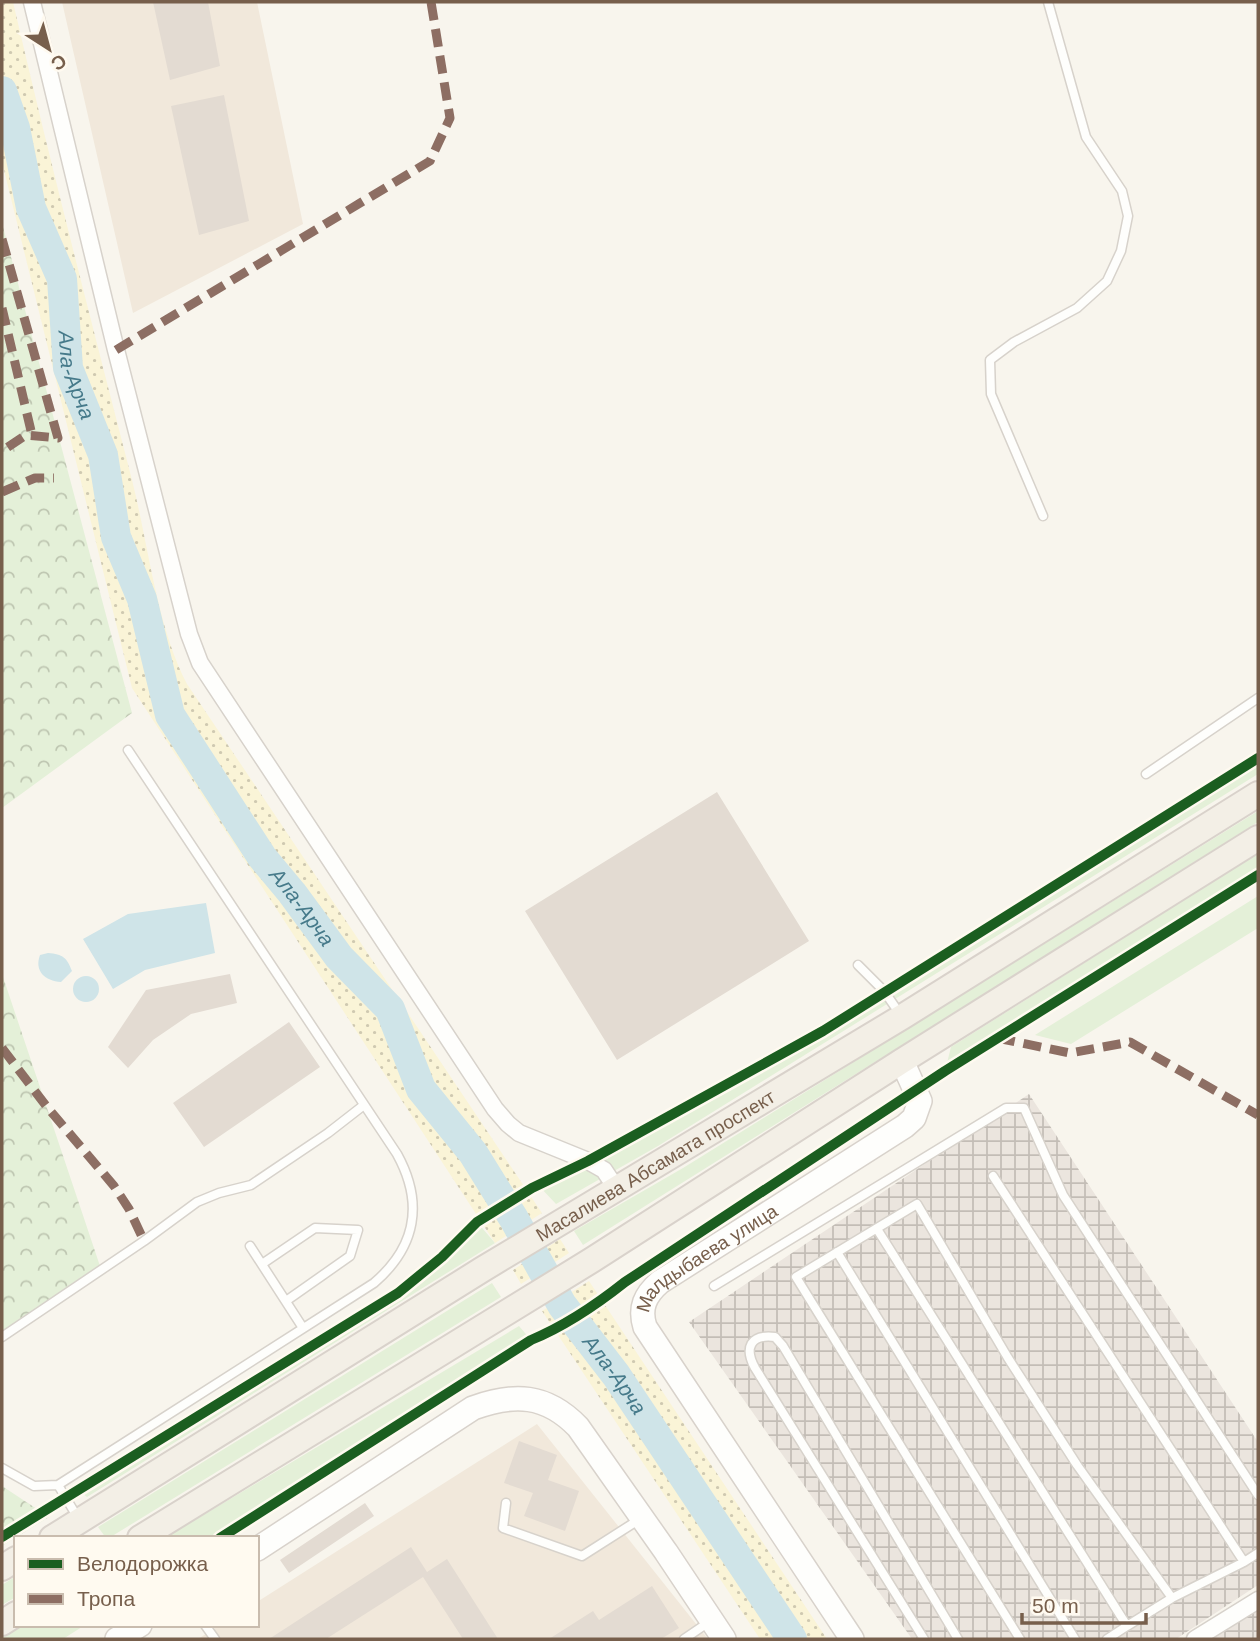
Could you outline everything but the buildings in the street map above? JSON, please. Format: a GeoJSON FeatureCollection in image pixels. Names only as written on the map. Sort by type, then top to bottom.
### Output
{"type":"FeatureCollection","features":[{"type":"Feature","properties":{"kind":"main road","name":"Масалиева Абсамата проспект"},"geometry":{"type":"LineString","coordinates":[[59,1536],[85,1529],[483,1269],[902,1017],[1258,793]]}},
{"type":"Feature","properties":{"kind":"main road"},"geometry":{"type":"LineString","coordinates":[[143,1536],[510,1311],[1258,838]]}},
{"type":"Feature","properties":{"kind":"street"},"geometry":{"type":"LineString","coordinates":[[32,2],[120,363],[189,634],[200,663],[495,1109],[519,1133],[589,1161],[604,1170],[615,1188]]}},
{"type":"Feature","properties":{"kind":"street","name":"Малдыбаева улица"},"geometry":{"type":"LineString","coordinates":[[852,1639],[645,1327],[642,1307],[645,1298],[660,1282],[914,1118],[920,1101],[902,1061]]}},
{"type":"Feature","properties":{"kind":"street"},"geometry":{"type":"LineString","coordinates":[[259,1548],[480,1405],[510,1398],[536,1400],[560,1411],[587,1438],[718,1630]]}},
{"type":"Feature","properties":{"kind":"street"},"geometry":{"type":"LineString","coordinates":[[1195,1639],[1258,1600]]}},
{"type":"Feature","properties":{"kind":"street"},"geometry":{"type":"LineString","coordinates":[[117,1639],[137,1627]]}},
{"type":"Feature","properties":{"kind":"lane"},"geometry":{"type":"LineString","coordinates":[[1044,516],[992,394],[990,360],[1014,342],[1077,308],[1107,281],[1121,251],[1128,216],[1122,191],[1086,137],[1048,2]]}},
{"type":"Feature","properties":{"kind":"lane"},"geometry":{"type":"LineString","coordinates":[[1146,774],[1258,698]]}},
{"type":"Feature","properties":{"kind":"lane"},"geometry":{"type":"LineString","coordinates":[[2,1468],[34,1486],[58,1485],[385,1273],[400,1252],[411,1228],[413,1191],[410,1178],[397,1154],[128,750]]}},
{"type":"Feature","properties":{"kind":"lane"},"geometry":{"type":"LineString","coordinates":[[858,965],[884,991],[902,1017]]}},
{"type":"Feature","properties":{"kind":"lane"},"geometry":{"type":"LineString","coordinates":[[2,1337],[198,1202],[219,1193],[251,1185],[364,1105]]}},
{"type":"Feature","properties":{"kind":"lane"},"geometry":{"type":"LineString","coordinates":[[714,1286],[1006,1108],[1024,1108],[1063,1195],[1258,1495]]}},
{"type":"Feature","properties":{"kind":"lane"},"geometry":{"type":"LineString","coordinates":[[993,1176],[1244,1562]]}},
{"type":"Feature","properties":{"kind":"lane"},"geometry":{"type":"LineString","coordinates":[[1020,1639],[796,1277],[917,1204],[1028,1390],[1077,1465],[1172,1598]]}},
{"type":"Feature","properties":{"kind":"lane"},"geometry":{"type":"LineString","coordinates":[[262,1264],[315,1228],[358,1230],[350,1256],[286,1301]]}},
{"type":"Feature","properties":{"kind":"lane"},"geometry":{"type":"LineString","coordinates":[[877,1229],[1127,1626]]}},
{"type":"Feature","properties":{"kind":"lane"},"geometry":{"type":"LineString","coordinates":[[250,1246],[303,1328]]}},
{"type":"Feature","properties":{"kind":"lane"},"geometry":{"type":"LineString","coordinates":[[837,1252],[1075,1639]]}},
{"type":"Feature","properties":{"kind":"lane"},"geometry":{"type":"LineString","coordinates":[[924,1639],[755,1368],[749,1356],[749,1347],[755,1339],[775,1337],[783,1346],[957,1639]]}},
{"type":"Feature","properties":{"kind":"lane"},"geometry":{"type":"LineString","coordinates":[[58,1485],[85,1529]]}},
{"type":"Feature","properties":{"kind":"lane"},"geometry":{"type":"LineString","coordinates":[[506,1503],[503,1528],[582,1556],[642,1517]]}},
{"type":"Feature","properties":{"kind":"lane"},"geometry":{"type":"LineString","coordinates":[[1107,1639],[1172,1598],[1258,1553]]}},
{"type":"Feature","properties":{"kind":"lane"},"geometry":{"type":"LineString","coordinates":[[684,1639],[718,1630]]}},
{"type":"Feature","properties":{"kind":"shaded area"},"geometry":{"type":"Polygon","coordinates":[[[62,2],[257,2],[303,224],[133,313],[62,2]]]}},
{"type":"Feature","properties":{"kind":"shaded area"},"geometry":{"type":"Polygon","coordinates":[[[206,903],[215,953],[145,970],[113,989],[83,939],[128,914],[206,903]]]}},
{"type":"Feature","properties":{"kind":"shaded area"},"geometry":{"type":"Polygon","coordinates":[[[48,953],[61,956],[72,971],[61,982],[50,980],[42,974],[38,966],[40,955],[48,953]]]}},
{"type":"Feature","properties":{"kind":"shaded area"},"geometry":{"type":"Polygon","coordinates":[[[86,976],[95,980],[99,989],[95,998],[86,1002],[77,998],[73,989],[77,980],[86,976]]]}},
{"type":"Feature","properties":{"kind":"shaded area"},"geometry":{"type":"Polygon","coordinates":[[[1029,1094],[1258,1442],[1258,1585],[1176,1639],[912,1639],[689,1322],[1029,1094]]]}},
{"type":"Feature","properties":{"kind":"shaded area"},"geometry":{"type":"Polygon","coordinates":[[[537,1424],[708,1639],[198,1639],[217,1627],[259,1627],[259,1601],[537,1424]]]}},
{"type":"Feature","properties":{"kind":"shaded area"},"geometry":{"type":"Polygon","coordinates":[[[1258,1610],[1258,1639],[1210,1639],[1258,1610]]]}},
{"type":"Feature","properties":{"kind":"green space"},"geometry":{"type":"Polygon","coordinates":[[[2,223],[132,713],[2,808],[2,223]]]}},
{"type":"Feature","properties":{"kind":"green space"},"geometry":{"type":"Polygon","coordinates":[[[1258,758],[1258,774],[658,1146],[556,1204],[539,1186],[823,1031],[1258,758]]]}},
{"type":"Feature","properties":{"kind":"green space"},"geometry":{"type":"Polygon","coordinates":[[[1258,811],[1258,822],[583,1245],[574,1231],[683,1168],[1258,811]]]}},
{"type":"Feature","properties":{"kind":"green space"},"geometry":{"type":"Polygon","coordinates":[[[1258,853],[1258,870],[945,1071],[951,1047],[1258,853]]]}},
{"type":"Feature","properties":{"kind":"green space"},"geometry":{"type":"Polygon","coordinates":[[[1258,896],[1258,928],[1071,1044],[1035,1035],[1258,896]]]}},
{"type":"Feature","properties":{"kind":"green space"},"geometry":{"type":"Polygon","coordinates":[[[2,974],[102,1272],[2,1335],[2,974]]]}},
{"type":"Feature","properties":{"kind":"green space"},"geometry":{"type":"Polygon","coordinates":[[[477,1222],[495,1243],[87,1497],[78,1490],[397,1293],[442,1257],[477,1222]]]}},
{"type":"Feature","properties":{"kind":"green space"},"geometry":{"type":"Polygon","coordinates":[[[492,1283],[501,1297],[112,1536],[105,1536],[98,1527],[492,1283]]]}},
{"type":"Feature","properties":{"kind":"green space"},"geometry":{"type":"Polygon","coordinates":[[[519,1326],[531,1340],[225,1536],[168,1536],[519,1326]]]}},
{"type":"Feature","properties":{"kind":"green space"},"geometry":{"type":"Polygon","coordinates":[[[2,1486],[49,1517],[14,1536],[2,1546],[2,1486]]]}},
{"type":"Feature","properties":{"kind":"green space"},"geometry":{"type":"Polygon","coordinates":[[[14,1577],[14,1598],[2,1605],[2,1585],[14,1577]]]}},
{"type":"Feature","properties":{"kind":"green space"},"geometry":{"type":"Polygon","coordinates":[[[16,1627],[82,1627],[63,1639],[2,1639],[2,1636],[16,1627]]]}},
{"type":"Feature","properties":{"kind":"sand"},"geometry":{"type":"Polygon","coordinates":[[[2,2],[13,2],[132,480],[161,611],[177,661],[187,684],[542,1213],[495,1243],[132,688],[2,162],[2,2]]]}},
{"type":"Feature","properties":{"kind":"sand"},"geometry":{"type":"Polygon","coordinates":[[[560,1239],[569,1253],[521,1284],[513,1270],[560,1239]]]}},
{"type":"Feature","properties":{"kind":"sand"},"geometry":{"type":"Polygon","coordinates":[[[589,1281],[827,1639],[760,1639],[542,1311],[589,1281]]]}},
{"type":"Feature","properties":{"kind":"waterway","name":"Ала-Арча"},"geometry":{"type":"LineString","coordinates":[[2,91],[15,128],[31,208],[62,279],[68,368],[103,455],[116,537],[142,599],[170,715],[262,857],[339,957],[390,1009],[421,1089],[473,1153],[562,1305],[616,1375],[792,1639]]}},
{"type":"Feature","properties":{"kind":"marked path"},"geometry":{"type":"LineString","coordinates":[[116,350],[430,161],[450,118],[431,2]]}},
{"type":"Feature","properties":{"kind":"marked path"},"geometry":{"type":"LineString","coordinates":[[2,239],[58,438],[26,435],[2,451]]}},
{"type":"Feature","properties":{"kind":"marked path"},"geometry":{"type":"LineString","coordinates":[[2,308],[32,435]]}},
{"type":"Feature","properties":{"kind":"marked path"},"geometry":{"type":"LineString","coordinates":[[2,492],[35,478],[54,478]]}},
{"type":"Feature","properties":{"kind":"marked path"},"geometry":{"type":"LineString","coordinates":[[997,1038],[1070,1053],[1130,1042],[1258,1115]]}},
{"type":"Feature","properties":{"kind":"marked path"},"geometry":{"type":"LineString","coordinates":[[2,1048],[47,1107],[114,1186],[129,1209],[144,1241]]}},
{"type":"Feature","properties":{"kind":"cycle path"},"geometry":{"type":"LineString","coordinates":[[2,1537],[398,1293],[442,1257],[477,1222],[532,1188],[588,1161],[823,1031],[1258,758]]}},
{"type":"Feature","properties":{"kind":"cycle path"},"geometry":{"type":"LineString","coordinates":[[223,1536],[531,1340],[580,1314],[945,1071],[1258,875]]}}]}
